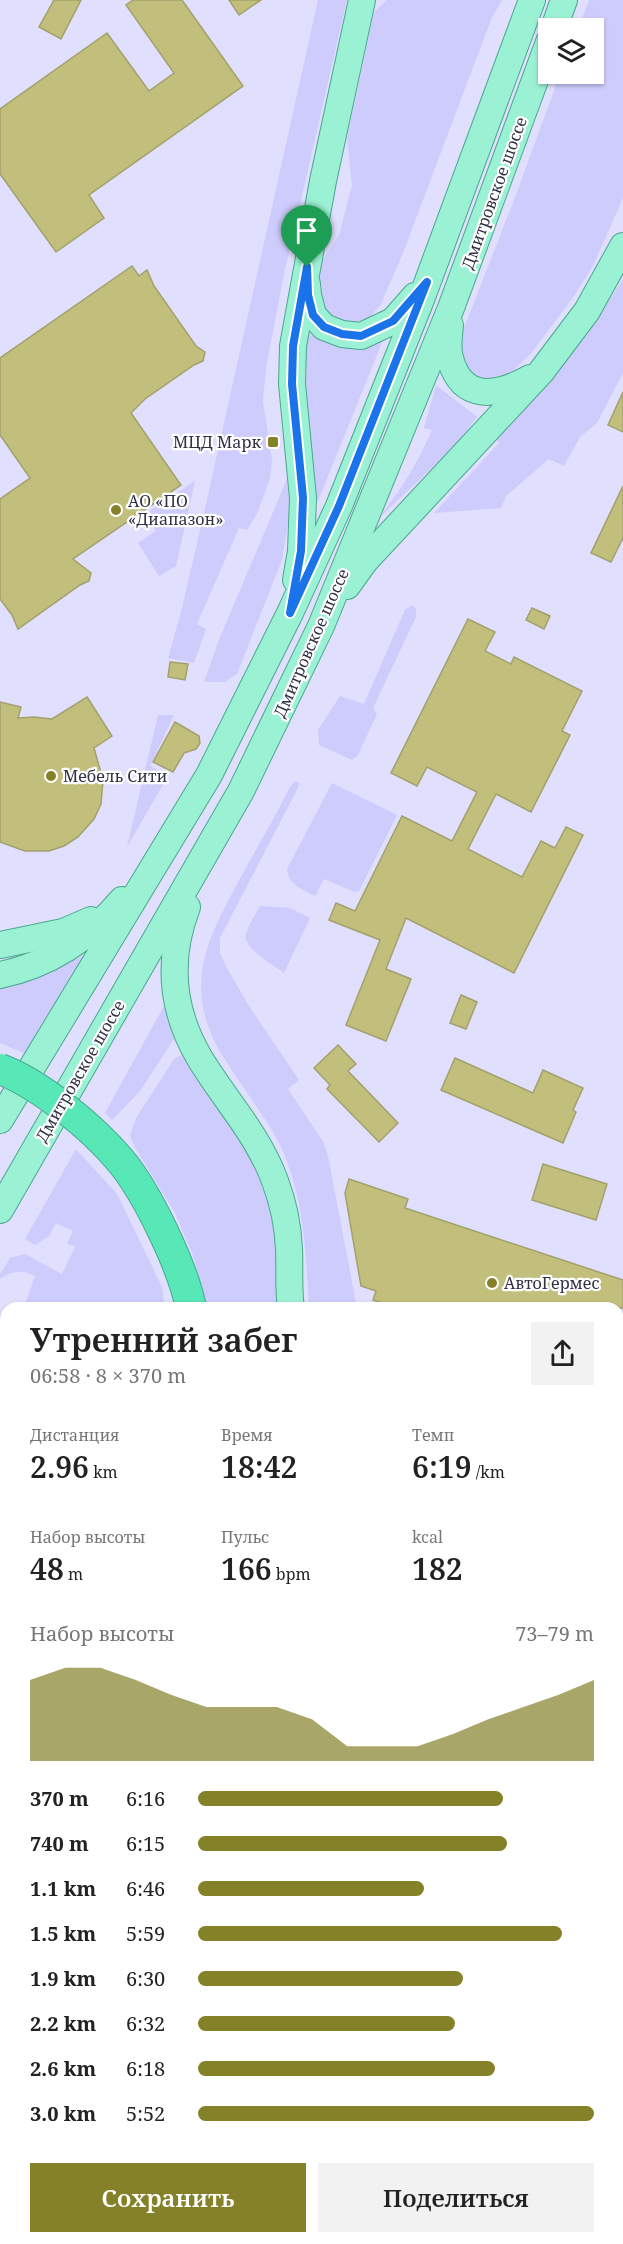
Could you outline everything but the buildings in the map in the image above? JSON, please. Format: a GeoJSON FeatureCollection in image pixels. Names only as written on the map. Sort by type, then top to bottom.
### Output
{"type":"FeatureCollection","features":[{"type":"Feature","properties":{"kind":"highway"},"geometry":{"type":"LineString","coordinates":[[0,1069],[48,1096],[87,1127],[120,1161],[144,1197],[169,1245],[183,1278],[189,1302]]}},
{"type":"Feature","properties":{"kind":"main road"},"geometry":{"type":"LineString","coordinates":[[290,613],[301,551],[303,498],[292,384],[293,346],[362,0]]}},
{"type":"Feature","properties":{"kind":"main road","name":"Дмитровское шоссе"},"geometry":{"type":"LineString","coordinates":[[0,1120],[222,751],[290,613],[339,506],[427,282],[532,0]]}},
{"type":"Feature","properties":{"kind":"main road"},"geometry":{"type":"LineString","coordinates":[[558,18],[564,0]]}},
{"type":"Feature","properties":{"kind":"main road","name":"Дмитровское шоссе"},"geometry":{"type":"LineString","coordinates":[[0,1210],[241,791],[321,626],[451,308],[538,73]]}},
{"type":"Feature","properties":{"kind":"main road"},"geometry":{"type":"LineString","coordinates":[[321,626],[365,561],[541,372],[586,311],[623,246]]}},
{"type":"Feature","properties":{"kind":"main road"},"geometry":{"type":"LineString","coordinates":[[307,267],[308,295],[313,315],[324,327],[342,334],[361,336],[393,321],[427,282]]}},
{"type":"Feature","properties":{"kind":"main road"},"geometry":{"type":"LineString","coordinates":[[451,308],[449,357],[458,377],[470,388],[483,393],[496,392],[515,386],[541,372]]}},
{"type":"Feature","properties":{"kind":"main road"},"geometry":{"type":"LineString","coordinates":[[209,848],[180,924],[174,951],[175,985],[183,1024],[199,1057],[259,1144],[275,1181],[285,1214],[289,1246],[291,1302]]}},
{"type":"Feature","properties":{"kind":"main road"},"geometry":{"type":"LineString","coordinates":[[0,975],[68,948],[97,926],[158,860]]}},
{"type":"Feature","properties":{"kind":"main road"},"geometry":{"type":"LineString","coordinates":[[0,945],[63,932],[117,906]]}},
{"type":"Feature","properties":{"kind":"street"},"geometry":{"type":"LineString","coordinates":[[569,18],[577,0]]}},
{"type":"Feature","properties":{"kind":"street"},"geometry":{"type":"LineString","coordinates":[[533,87],[538,78]]}},
{"type":"Feature","properties":{"kind":"shaded area"},"geometry":{"type":"Polygon","coordinates":[[[318,0],[347,0],[284,274],[266,368],[263,401],[272,460],[270,479],[257,514],[247,530],[239,528],[197,624],[206,629],[194,663],[168,658],[204,513],[318,0]]]}},
{"type":"Feature","properties":{"kind":"shaded area"},"geometry":{"type":"Polygon","coordinates":[[[387,0],[502,0],[492,17],[403,253],[381,304],[370,317],[355,322],[343,322],[323,309],[315,297],[317,269],[339,235],[352,185],[347,139],[374,12],[387,0]]]}},
{"type":"Feature","properties":{"kind":"shaded area"},"geometry":{"type":"Polygon","coordinates":[[[589,0],[623,0],[623,198],[593,266],[572,299],[532,352],[509,375],[478,380],[465,372],[459,341],[556,84],[604,84],[604,18],[582,18],[589,0]]]}},
{"type":"Feature","properties":{"kind":"shaded area"},"geometry":{"type":"Polygon","coordinates":[[[623,279],[623,373],[597,423],[580,437],[564,466],[549,459],[506,496],[501,508],[434,513],[499,443],[494,436],[589,332],[623,279]]]}},
{"type":"Feature","properties":{"kind":"shaded area"},"geometry":{"type":"Polygon","coordinates":[[[301,330],[341,345],[383,340],[318,501],[311,493],[301,330]]]}},
{"type":"Feature","properties":{"kind":"shaded area"},"geometry":{"type":"Polygon","coordinates":[[[436,385],[477,417],[454,447],[378,519],[408,476],[432,430],[424,428],[436,385]]]}},
{"type":"Feature","properties":{"kind":"shaded area"},"geometry":{"type":"Polygon","coordinates":[[[287,479],[290,511],[282,560],[237,674],[225,682],[204,682],[218,642],[287,479]]]}},
{"type":"Feature","properties":{"kind":"shaded area"},"geometry":{"type":"Polygon","coordinates":[[[195,481],[176,566],[159,576],[138,543],[156,531],[145,514],[195,481]]]}},
{"type":"Feature","properties":{"kind":"shaded area"},"geometry":{"type":"Polygon","coordinates":[[[412,605],[416,609],[416,617],[373,708],[377,714],[358,755],[352,760],[319,745],[318,730],[340,696],[364,704],[405,610],[412,605]]]}},
{"type":"Feature","properties":{"kind":"shaded area"},"geometry":{"type":"Polygon","coordinates":[[[158,715],[174,715],[150,766],[168,776],[127,847],[158,715]]]}},
{"type":"Feature","properties":{"kind":"shaded area"},"geometry":{"type":"Polygon","coordinates":[[[295,781],[299,783],[220,938],[220,953],[249,1006],[299,1080],[288,1089],[324,1143],[356,1302],[309,1302],[302,1226],[289,1166],[268,1123],[222,1055],[209,1028],[202,1003],[201,980],[212,934],[295,781]]]}},
{"type":"Feature","properties":{"kind":"shaded area"},"geometry":{"type":"Polygon","coordinates":[[[332,783],[397,815],[359,891],[355,892],[324,879],[315,896],[293,883],[287,869],[332,783]]]}},
{"type":"Feature","properties":{"kind":"shaded area"},"geometry":{"type":"Polygon","coordinates":[[[260,906],[290,908],[310,918],[284,973],[253,950],[246,939],[247,930],[260,906]]]}},
{"type":"Feature","properties":{"kind":"shaded area"},"geometry":{"type":"Polygon","coordinates":[[[91,951],[26,1054],[0,1043],[0,985],[49,974],[91,951]]]}},
{"type":"Feature","properties":{"kind":"shaded area"},"geometry":{"type":"Polygon","coordinates":[[[170,995],[179,1031],[140,1091],[112,1120],[105,1113],[170,995]]]}},
{"type":"Feature","properties":{"kind":"shaded area"},"geometry":{"type":"Polygon","coordinates":[[[191,1050],[234,1120],[261,1174],[271,1207],[280,1302],[205,1302],[194,1258],[175,1213],[134,1146],[130,1135],[136,1118],[174,1059],[191,1050]]]}},
{"type":"Feature","properties":{"kind":"shaded area"},"geometry":{"type":"Polygon","coordinates":[[[76,1149],[117,1194],[162,1287],[164,1302],[26,1302],[35,1276],[17,1272],[0,1279],[0,1274],[10,1258],[25,1254],[62,1274],[75,1247],[67,1243],[73,1231],[56,1223],[49,1236],[35,1245],[25,1239],[76,1149]]]}},
{"type":"Feature","properties":{"kind":"place","name":"МЦД Марк"},"geometry":{"type":"Point","coordinates":[273,442]}},
{"type":"Feature","properties":{"kind":"place","name":"АО «ПО «Диапазон»"},"geometry":{"type":"Point","coordinates":[116,510]}},
{"type":"Feature","properties":{"kind":"place","name":"Мебель Сити"},"geometry":{"type":"Point","coordinates":[51,776]}},
{"type":"Feature","properties":{"kind":"place","name":"АвтоГермес"},"geometry":{"type":"Point","coordinates":[492,1283]}},
{"type":"Feature","properties":{"kind":"route"},"geometry":{"type":"LineString","coordinates":[[307,267],[308,295],[313,315],[324,327],[342,334],[361,336],[393,321],[427,282],[339,506],[290,613],[301,551],[303,498],[294,416],[293,346],[307,267]]}}]}
